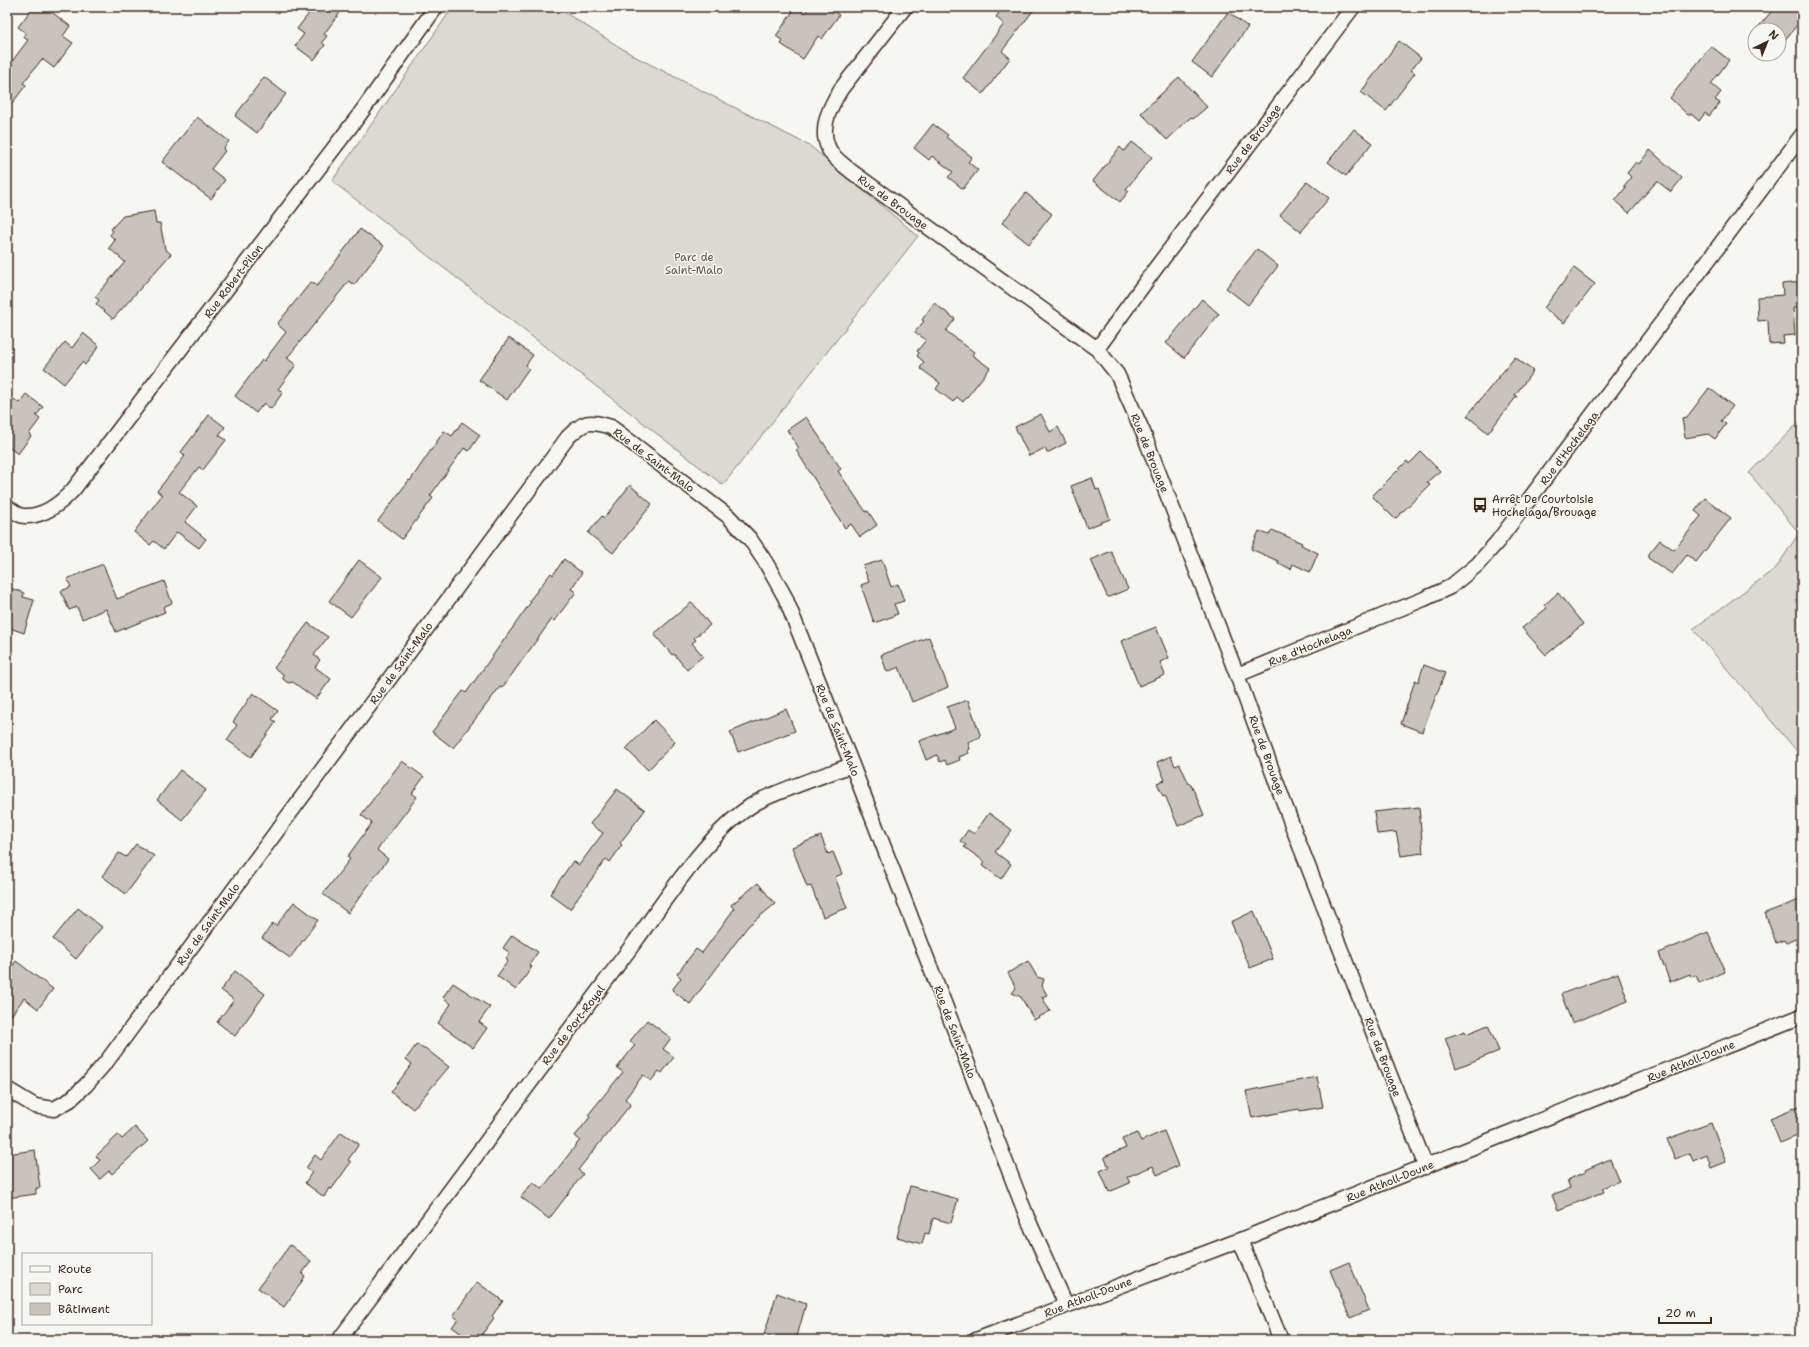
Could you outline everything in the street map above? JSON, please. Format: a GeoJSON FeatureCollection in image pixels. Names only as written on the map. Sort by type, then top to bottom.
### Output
{"type":"FeatureCollection","features":[{"type":"Feature","properties":{"kind":"street","name":"Rue Robert-Pilon"},"geometry":{"type":"LineString","coordinates":[[7,507],[22,516],[43,513],[61,504],[360,114],[436,7]]}},
{"type":"Feature","properties":{"kind":"street","name":"Rue de Brouage"},"geometry":{"type":"LineString","coordinates":[[905,7],[841,89],[832,103],[827,117],[825,133],[828,148],[837,160],[852,172],[1097,349],[1117,374],[1143,432],[1296,833],[1426,1167]]}},
{"type":"Feature","properties":{"kind":"street","name":"Rue de Brouage"},"geometry":{"type":"LineString","coordinates":[[1097,349],[1155,269],[1353,7]]}},
{"type":"Feature","properties":{"kind":"street","name":"Rue d'Hochelaga"},"geometry":{"type":"LineString","coordinates":[[1237,676],[1450,587],[1477,565],[1503,535],[1802,135]]}},
{"type":"Feature","properties":{"kind":"street","name":"Rue de Saint-Malo"},"geometry":{"type":"LineString","coordinates":[[7,1089],[35,1106],[54,1109],[70,1100],[86,1085],[107,1061],[568,437],[581,425],[594,422],[611,427],[728,516],[750,539],[766,562],[785,597],[852,765],[1027,1217],[1066,1305]]}},
{"type":"Feature","properties":{"kind":"street","name":"Rue de Port-Royal"},"geometry":{"type":"LineString","coordinates":[[339,1340],[633,946],[678,882],[720,832],[739,814],[762,800],[852,765]]}},
{"type":"Feature","properties":{"kind":"street","name":"Rue Atholl-Doune"},"geometry":{"type":"LineString","coordinates":[[976,1340],[1240,1240],[1802,1016]]}},
{"type":"Feature","properties":{"kind":"street"},"geometry":{"type":"LineString","coordinates":[[1240,1240],[1281,1340]]}},
{"type":"Feature","properties":{"kind":"green space","name":"Parc de Saint-Malo"},"geometry":{"type":"Polygon","coordinates":[[[453,7],[556,7],[634,56],[810,146],[918,236],[723,485],[332,181],[453,7]]]}},
{"type":"Feature","properties":{"kind":"green space"},"geometry":{"type":"Polygon","coordinates":[[[1802,419],[1802,757],[1693,629],[1776,568],[1799,533],[1749,473],[1802,419]]]}},
{"type":"Feature","properties":{"kind":"building"},"geometry":{"type":"Polygon","coordinates":[[[33,7],[45,7],[70,26],[63,36],[73,43],[54,68],[42,59],[23,83],[26,85],[7,110],[7,68],[28,40],[23,37],[26,33],[18,27],[33,7]]]}},
{"type":"Feature","properties":{"kind":"building"},"geometry":{"type":"Polygon","coordinates":[[[314,7],[344,7],[324,34],[327,36],[322,42],[325,45],[314,60],[295,46],[304,34],[297,29],[314,7]]]}},
{"type":"Feature","properties":{"kind":"building"},"geometry":{"type":"Polygon","coordinates":[[[796,7],[805,13],[809,7],[827,7],[839,15],[822,39],[818,36],[803,59],[781,44],[783,41],[776,36],[796,7]]]}},
{"type":"Feature","properties":{"kind":"building"},"geometry":{"type":"Polygon","coordinates":[[[1003,7],[1036,7],[1002,51],[1010,58],[983,94],[963,78],[1004,24],[996,17],[1003,7]]]}},
{"type":"Feature","properties":{"kind":"building"},"geometry":{"type":"Polygon","coordinates":[[[1775,7],[1802,7],[1802,19],[1787,37],[1787,22],[1763,22],[1775,7]]]}},
{"type":"Feature","properties":{"kind":"building"},"geometry":{"type":"Polygon","coordinates":[[[1228,12],[1248,27],[1212,77],[1192,62],[1228,12]]]}},
{"type":"Feature","properties":{"kind":"building"},"geometry":{"type":"Polygon","coordinates":[[[1399,41],[1421,58],[1411,70],[1415,73],[1386,111],[1361,92],[1399,41]]]}},
{"type":"Feature","properties":{"kind":"building"},"geometry":{"type":"Polygon","coordinates":[[[1711,46],[1729,60],[1711,84],[1721,92],[1715,100],[1720,103],[1709,116],[1705,113],[1699,121],[1691,114],[1688,115],[1670,98],[1711,46]]]}},
{"type":"Feature","properties":{"kind":"building"},"geometry":{"type":"Polygon","coordinates":[[[264,77],[286,94],[257,133],[235,116],[264,77]]]}},
{"type":"Feature","properties":{"kind":"building"},"geometry":{"type":"Polygon","coordinates":[[[1179,77],[1207,107],[1193,119],[1191,117],[1167,140],[1141,113],[1179,77]]]}},
{"type":"Feature","properties":{"kind":"building"},"geometry":{"type":"Polygon","coordinates":[[[197,117],[229,141],[223,149],[225,151],[211,169],[225,180],[211,199],[162,162],[197,117]]]}},
{"type":"Feature","properties":{"kind":"building"},"geometry":{"type":"Polygon","coordinates":[[[933,124],[948,135],[946,137],[972,157],[968,162],[978,170],[963,189],[948,177],[953,172],[932,156],[929,160],[914,148],[933,124]]]}},
{"type":"Feature","properties":{"kind":"building"},"geometry":{"type":"Polygon","coordinates":[[[1354,129],[1372,143],[1346,176],[1328,162],[1354,129]]]}},
{"type":"Feature","properties":{"kind":"building"},"geometry":{"type":"Polygon","coordinates":[[[1132,142],[1152,157],[1126,189],[1129,191],[1120,202],[1093,181],[1120,147],[1124,151],[1132,142]]]}},
{"type":"Feature","properties":{"kind":"building"},"geometry":{"type":"Polygon","coordinates":[[[1650,150],[1682,178],[1671,192],[1657,181],[1629,213],[1615,201],[1626,187],[1624,186],[1631,177],[1627,173],[1636,162],[1639,164],[1650,150]]]}},
{"type":"Feature","properties":{"kind":"building"},"geometry":{"type":"Polygon","coordinates":[[[1307,181],[1329,198],[1301,232],[1280,215],[1307,181]]]}},
{"type":"Feature","properties":{"kind":"building"},"geometry":{"type":"Polygon","coordinates":[[[1026,193],[1052,214],[1029,244],[1002,223],[1026,193]]]}},
{"type":"Feature","properties":{"kind":"building"},"geometry":{"type":"Polygon","coordinates":[[[154,211],[156,223],[160,223],[165,249],[171,254],[113,319],[96,304],[99,300],[95,297],[125,262],[109,248],[115,240],[110,235],[113,231],[111,229],[123,216],[154,211]]]}},
{"type":"Feature","properties":{"kind":"building"},"geometry":{"type":"Polygon","coordinates":[[[360,229],[384,246],[354,285],[349,281],[287,358],[296,365],[278,389],[283,392],[271,409],[264,403],[256,413],[235,396],[262,360],[264,361],[286,332],[277,324],[311,282],[317,286],[360,229]]]}},
{"type":"Feature","properties":{"kind":"building"},"geometry":{"type":"Polygon","coordinates":[[[1257,249],[1278,266],[1248,305],[1226,288],[1257,249]]]}},
{"type":"Feature","properties":{"kind":"building"},"geometry":{"type":"Polygon","coordinates":[[[1574,268],[1595,284],[1564,323],[1544,308],[1574,268]]]}},
{"type":"Feature","properties":{"kind":"building"},"geometry":{"type":"Polygon","coordinates":[[[1802,282],[1802,308],[1793,308],[1795,335],[1783,336],[1784,343],[1769,344],[1768,320],[1758,321],[1757,297],[1783,295],[1782,284],[1802,282]]]}},
{"type":"Feature","properties":{"kind":"building"},"geometry":{"type":"Polygon","coordinates":[[[1202,299],[1219,314],[1184,358],[1166,343],[1202,299]]]}},
{"type":"Feature","properties":{"kind":"building"},"geometry":{"type":"Polygon","coordinates":[[[934,303],[955,319],[946,331],[974,352],[972,355],[990,368],[963,402],[957,397],[953,402],[936,389],[940,383],[920,368],[924,362],[917,356],[919,353],[917,351],[926,340],[915,332],[924,321],[922,320],[934,303]]]}},
{"type":"Feature","properties":{"kind":"building"},"geometry":{"type":"Polygon","coordinates":[[[83,333],[99,346],[85,365],[82,362],[64,384],[44,368],[65,342],[72,348],[83,333]]]}},
{"type":"Feature","properties":{"kind":"building"},"geometry":{"type":"Polygon","coordinates":[[[509,338],[533,355],[526,365],[529,368],[507,400],[479,380],[509,338]]]}},
{"type":"Feature","properties":{"kind":"building"},"geometry":{"type":"Polygon","coordinates":[[[1515,357],[1533,371],[1515,395],[1517,396],[1488,433],[1467,416],[1515,357]]]}},
{"type":"Feature","properties":{"kind":"building"},"geometry":{"type":"Polygon","coordinates":[[[1709,388],[1733,406],[1721,421],[1726,424],[1715,439],[1708,434],[1685,438],[1682,418],[1687,417],[1709,388]]]}},
{"type":"Feature","properties":{"kind":"building"},"geometry":{"type":"Polygon","coordinates":[[[26,394],[43,407],[36,416],[40,419],[29,434],[31,436],[18,454],[7,446],[7,408],[14,399],[19,403],[26,394]]]}},
{"type":"Feature","properties":{"kind":"building"},"geometry":{"type":"Polygon","coordinates":[[[1041,414],[1050,432],[1058,427],[1066,443],[1047,453],[1045,448],[1029,456],[1015,427],[1041,414]]]}},
{"type":"Feature","properties":{"kind":"building"},"geometry":{"type":"Polygon","coordinates":[[[209,415],[225,427],[219,435],[226,440],[203,470],[199,467],[179,492],[197,506],[185,522],[206,539],[199,548],[177,532],[164,549],[154,541],[150,545],[134,532],[162,495],[157,491],[185,456],[181,452],[209,415]]]}},
{"type":"Feature","properties":{"kind":"building"},"geometry":{"type":"Polygon","coordinates":[[[806,417],[841,469],[838,471],[866,512],[868,511],[877,525],[860,537],[851,524],[845,528],[796,450],[799,448],[787,430],[806,417]]]}},
{"type":"Feature","properties":{"kind":"building"},"geometry":{"type":"Polygon","coordinates":[[[462,422],[480,435],[469,451],[464,448],[430,496],[433,498],[402,539],[378,521],[409,480],[410,481],[444,431],[452,436],[462,422]]]}},
{"type":"Feature","properties":{"kind":"building"},"geometry":{"type":"Polygon","coordinates":[[[1421,452],[1440,471],[1427,482],[1430,485],[1395,519],[1372,496],[1407,461],[1409,464],[1421,452]]]}},
{"type":"Feature","properties":{"kind":"building"},"geometry":{"type":"Polygon","coordinates":[[[1092,478],[1096,490],[1099,489],[1110,519],[1087,528],[1071,486],[1092,478]]]}},
{"type":"Feature","properties":{"kind":"building"},"geometry":{"type":"Polygon","coordinates":[[[630,485],[652,504],[613,553],[588,533],[602,516],[604,518],[630,485]]]}},
{"type":"Feature","properties":{"kind":"building"},"geometry":{"type":"Polygon","coordinates":[[[1705,498],[1731,518],[1696,562],[1687,555],[1672,574],[1648,558],[1648,555],[1660,540],[1674,550],[1701,516],[1695,511],[1705,498]]]}},
{"type":"Feature","properties":{"kind":"building"},"geometry":{"type":"Polygon","coordinates":[[[1272,530],[1302,543],[1301,545],[1318,553],[1310,572],[1293,564],[1291,569],[1278,563],[1278,561],[1251,549],[1259,531],[1269,535],[1272,530]]]}},
{"type":"Feature","properties":{"kind":"building"},"geometry":{"type":"Polygon","coordinates":[[[1111,551],[1128,589],[1109,597],[1107,596],[1091,560],[1111,551]]]}},
{"type":"Feature","properties":{"kind":"building"},"geometry":{"type":"Polygon","coordinates":[[[564,559],[582,573],[571,589],[576,592],[554,621],[552,619],[502,688],[500,687],[453,748],[432,732],[463,691],[466,693],[531,602],[529,601],[551,573],[553,575],[564,559]]]}},
{"type":"Feature","properties":{"kind":"building"},"geometry":{"type":"Polygon","coordinates":[[[359,560],[382,577],[351,617],[329,601],[359,560]]]}},
{"type":"Feature","properties":{"kind":"building"},"geometry":{"type":"Polygon","coordinates":[[[882,560],[891,587],[898,584],[904,601],[894,604],[898,614],[874,623],[861,585],[869,582],[863,566],[882,560]]]}},
{"type":"Feature","properties":{"kind":"building"},"geometry":{"type":"Polygon","coordinates":[[[103,564],[117,599],[164,581],[172,603],[163,607],[165,612],[116,632],[106,609],[82,619],[77,607],[69,610],[61,591],[71,587],[67,579],[103,564]]]}},
{"type":"Feature","properties":{"kind":"building"},"geometry":{"type":"Polygon","coordinates":[[[10,588],[24,593],[23,597],[34,600],[24,633],[7,627],[7,598],[10,588]]]}},
{"type":"Feature","properties":{"kind":"building"},"geometry":{"type":"Polygon","coordinates":[[[1558,593],[1583,624],[1546,655],[1522,628],[1547,608],[1544,605],[1558,593]]]}},
{"type":"Feature","properties":{"kind":"building"},"geometry":{"type":"Polygon","coordinates":[[[692,602],[710,625],[694,638],[696,640],[692,643],[703,656],[687,670],[674,654],[672,655],[654,634],[692,602]]]}},
{"type":"Feature","properties":{"kind":"building"},"geometry":{"type":"Polygon","coordinates":[[[308,623],[328,637],[314,655],[320,660],[315,667],[331,679],[316,699],[293,682],[288,683],[283,679],[283,674],[274,668],[308,623]]]}},
{"type":"Feature","properties":{"kind":"building"},"geometry":{"type":"Polygon","coordinates":[[[1156,627],[1169,658],[1160,662],[1165,675],[1139,686],[1121,641],[1156,627]]]}},
{"type":"Feature","properties":{"kind":"building"},"geometry":{"type":"Polygon","coordinates":[[[929,637],[948,687],[912,702],[899,667],[887,672],[881,655],[929,637]]]}},
{"type":"Feature","properties":{"kind":"building"},"geometry":{"type":"Polygon","coordinates":[[[1424,665],[1445,673],[1422,732],[1401,724],[1415,680],[1418,682],[1424,665]]]}},
{"type":"Feature","properties":{"kind":"building"},"geometry":{"type":"Polygon","coordinates":[[[253,693],[278,711],[272,719],[276,722],[251,757],[227,740],[237,725],[233,722],[253,693]]]}},
{"type":"Feature","properties":{"kind":"building"},"geometry":{"type":"Polygon","coordinates":[[[968,700],[981,737],[968,742],[970,749],[968,751],[969,753],[959,757],[960,760],[947,765],[945,760],[940,762],[937,755],[926,760],[919,741],[955,728],[947,707],[968,700]]]}},
{"type":"Feature","properties":{"kind":"building"},"geometry":{"type":"Polygon","coordinates":[[[786,709],[795,731],[738,752],[730,732],[786,709]]]}},
{"type":"Feature","properties":{"kind":"building"},"geometry":{"type":"Polygon","coordinates":[[[654,720],[675,742],[648,770],[626,749],[654,720]]]}},
{"type":"Feature","properties":{"kind":"building"},"geometry":{"type":"Polygon","coordinates":[[[1171,756],[1175,766],[1180,764],[1189,784],[1191,784],[1204,815],[1178,826],[1165,795],[1163,796],[1157,783],[1165,780],[1157,762],[1171,756]]]}},
{"type":"Feature","properties":{"kind":"building"},"geometry":{"type":"Polygon","coordinates":[[[402,761],[424,777],[412,793],[417,797],[377,850],[388,859],[348,913],[323,894],[350,859],[347,857],[372,823],[361,815],[402,761]]]}},
{"type":"Feature","properties":{"kind":"building"},"geometry":{"type":"Polygon","coordinates":[[[180,770],[206,790],[182,820],[157,800],[180,770]]]}},
{"type":"Feature","properties":{"kind":"building"},"geometry":{"type":"Polygon","coordinates":[[[617,789],[645,810],[620,843],[622,845],[610,862],[606,859],[570,909],[550,894],[573,861],[579,865],[603,833],[590,824],[617,789]]]}},
{"type":"Feature","properties":{"kind":"building"},"geometry":{"type":"Polygon","coordinates":[[[1419,807],[1423,853],[1401,856],[1396,832],[1377,834],[1374,812],[1419,807]]]}},
{"type":"Feature","properties":{"kind":"building"},"geometry":{"type":"Polygon","coordinates":[[[989,813],[1012,830],[995,852],[1011,864],[1001,879],[982,865],[985,862],[964,847],[966,845],[960,841],[968,830],[974,834],[989,813]]]}},
{"type":"Feature","properties":{"kind":"building"},"geometry":{"type":"Polygon","coordinates":[[[821,836],[828,854],[833,852],[842,874],[835,877],[847,908],[823,917],[811,886],[807,887],[792,847],[821,836]]]}},
{"type":"Feature","properties":{"kind":"building"},"geometry":{"type":"Polygon","coordinates":[[[136,844],[154,856],[126,894],[102,876],[119,853],[126,857],[136,844]]]}},
{"type":"Feature","properties":{"kind":"building"},"geometry":{"type":"Polygon","coordinates":[[[758,883],[775,904],[748,926],[690,1004],[672,990],[681,978],[677,974],[696,949],[702,953],[734,909],[731,905],[758,883]]]}},
{"type":"Feature","properties":{"kind":"building"},"geometry":{"type":"Polygon","coordinates":[[[1802,899],[1802,937],[1786,943],[1784,940],[1776,943],[1765,913],[1802,899]]]}},
{"type":"Feature","properties":{"kind":"building"},"geometry":{"type":"Polygon","coordinates":[[[294,902],[318,920],[290,958],[262,938],[273,923],[276,926],[294,902]]]}},
{"type":"Feature","properties":{"kind":"building"},"geometry":{"type":"Polygon","coordinates":[[[78,908],[102,927],[76,959],[53,939],[78,908]]]}},
{"type":"Feature","properties":{"kind":"building"},"geometry":{"type":"Polygon","coordinates":[[[1254,911],[1273,959],[1250,968],[1231,922],[1254,911]]]}},
{"type":"Feature","properties":{"kind":"building"},"geometry":{"type":"Polygon","coordinates":[[[1708,932],[1725,972],[1699,983],[1696,975],[1691,977],[1690,974],[1670,982],[1659,953],[1708,932]]]}},
{"type":"Feature","properties":{"kind":"building"},"geometry":{"type":"Polygon","coordinates":[[[512,935],[538,952],[529,965],[532,967],[516,990],[497,976],[508,961],[506,959],[510,953],[503,948],[512,935]]]}},
{"type":"Feature","properties":{"kind":"building"},"geometry":{"type":"Polygon","coordinates":[[[16,961],[53,989],[38,1009],[24,998],[7,1021],[7,973],[16,961]]]}},
{"type":"Feature","properties":{"kind":"building"},"geometry":{"type":"Polygon","coordinates":[[[1028,961],[1037,977],[1044,979],[1042,986],[1047,995],[1042,997],[1050,1011],[1034,1020],[1021,997],[1012,993],[1016,988],[1008,973],[1028,961]]]}},
{"type":"Feature","properties":{"kind":"building"},"geometry":{"type":"Polygon","coordinates":[[[235,971],[265,994],[235,1036],[217,1022],[234,1000],[221,990],[235,971]]]}},
{"type":"Feature","properties":{"kind":"building"},"geometry":{"type":"Polygon","coordinates":[[[1618,973],[1628,1001],[1572,1023],[1561,994],[1618,973]]]}},
{"type":"Feature","properties":{"kind":"building"},"geometry":{"type":"Polygon","coordinates":[[[453,983],[490,1007],[479,1022],[487,1028],[473,1048],[438,1023],[451,1004],[443,997],[453,983]]]}},
{"type":"Feature","properties":{"kind":"building"},"geometry":{"type":"Polygon","coordinates":[[[647,1020],[671,1038],[663,1049],[674,1057],[662,1073],[659,1071],[651,1081],[643,1075],[625,1099],[631,1104],[578,1170],[583,1174],[549,1219],[521,1197],[533,1182],[542,1189],[580,1140],[575,1136],[590,1117],[588,1115],[623,1072],[617,1068],[635,1045],[630,1041],[647,1020]]]}},
{"type":"Feature","properties":{"kind":"building"},"geometry":{"type":"Polygon","coordinates":[[[1488,1025],[1499,1051],[1456,1068],[1445,1038],[1465,1031],[1466,1034],[1488,1025]]]}},
{"type":"Feature","properties":{"kind":"building"},"geometry":{"type":"Polygon","coordinates":[[[417,1044],[423,1049],[425,1048],[449,1067],[413,1109],[391,1092],[412,1064],[406,1059],[417,1044]]]}},
{"type":"Feature","properties":{"kind":"building"},"geometry":{"type":"Polygon","coordinates":[[[1317,1077],[1323,1107],[1300,1111],[1299,1109],[1252,1118],[1246,1091],[1317,1077]]]}},
{"type":"Feature","properties":{"kind":"building"},"geometry":{"type":"Polygon","coordinates":[[[1802,1105],[1802,1134],[1780,1143],[1770,1118],[1802,1105]]]}},
{"type":"Feature","properties":{"kind":"building"},"geometry":{"type":"Polygon","coordinates":[[[1711,1123],[1726,1162],[1711,1168],[1707,1155],[1693,1161],[1690,1153],[1675,1159],[1667,1139],[1711,1123]]]}},
{"type":"Feature","properties":{"kind":"building"},"geometry":{"type":"Polygon","coordinates":[[[135,1127],[148,1141],[112,1174],[109,1171],[100,1179],[91,1169],[100,1160],[96,1156],[118,1135],[122,1139],[135,1127]]]}},
{"type":"Feature","properties":{"kind":"building"},"geometry":{"type":"Polygon","coordinates":[[[1164,1131],[1178,1166],[1157,1175],[1153,1166],[1127,1177],[1130,1183],[1109,1192],[1100,1171],[1109,1167],[1104,1157],[1126,1148],[1122,1139],[1137,1133],[1141,1141],[1164,1131]]]}},
{"type":"Feature","properties":{"kind":"building"},"geometry":{"type":"Polygon","coordinates":[[[341,1132],[359,1144],[348,1160],[351,1162],[331,1190],[329,1188],[324,1197],[305,1183],[312,1172],[306,1168],[315,1155],[321,1160],[341,1132]]]}},
{"type":"Feature","properties":{"kind":"building"},"geometry":{"type":"Polygon","coordinates":[[[35,1150],[40,1188],[36,1188],[36,1194],[7,1198],[7,1154],[35,1150]]]}},
{"type":"Feature","properties":{"kind":"building"},"geometry":{"type":"Polygon","coordinates":[[[1610,1159],[1619,1181],[1602,1188],[1604,1192],[1558,1210],[1552,1195],[1570,1188],[1567,1180],[1610,1159]]]}},
{"type":"Feature","properties":{"kind":"building"},"geometry":{"type":"Polygon","coordinates":[[[910,1186],[958,1199],[951,1223],[933,1218],[929,1234],[925,1233],[922,1244],[897,1237],[910,1186]]]}},
{"type":"Feature","properties":{"kind":"building"},"geometry":{"type":"Polygon","coordinates":[[[290,1245],[311,1261],[302,1274],[305,1276],[301,1283],[284,1307],[258,1288],[290,1245]]]}},
{"type":"Feature","properties":{"kind":"building"},"geometry":{"type":"Polygon","coordinates":[[[1349,1262],[1369,1310],[1350,1318],[1330,1270],[1349,1262]]]}},
{"type":"Feature","properties":{"kind":"building"},"geometry":{"type":"Polygon","coordinates":[[[477,1282],[503,1301],[492,1316],[494,1318],[478,1340],[470,1340],[452,1327],[458,1319],[453,1316],[477,1282]]]}},
{"type":"Feature","properties":{"kind":"building"},"geometry":{"type":"Polygon","coordinates":[[[777,1293],[806,1304],[796,1340],[780,1340],[764,1335],[777,1293]]]}},
{"type":"Feature","properties":{"kind":"place","name":"Arrêt De Courtoisie Hochelaga/Brouage"},"geometry":{"type":"Point","coordinates":[1480,505]}}]}
